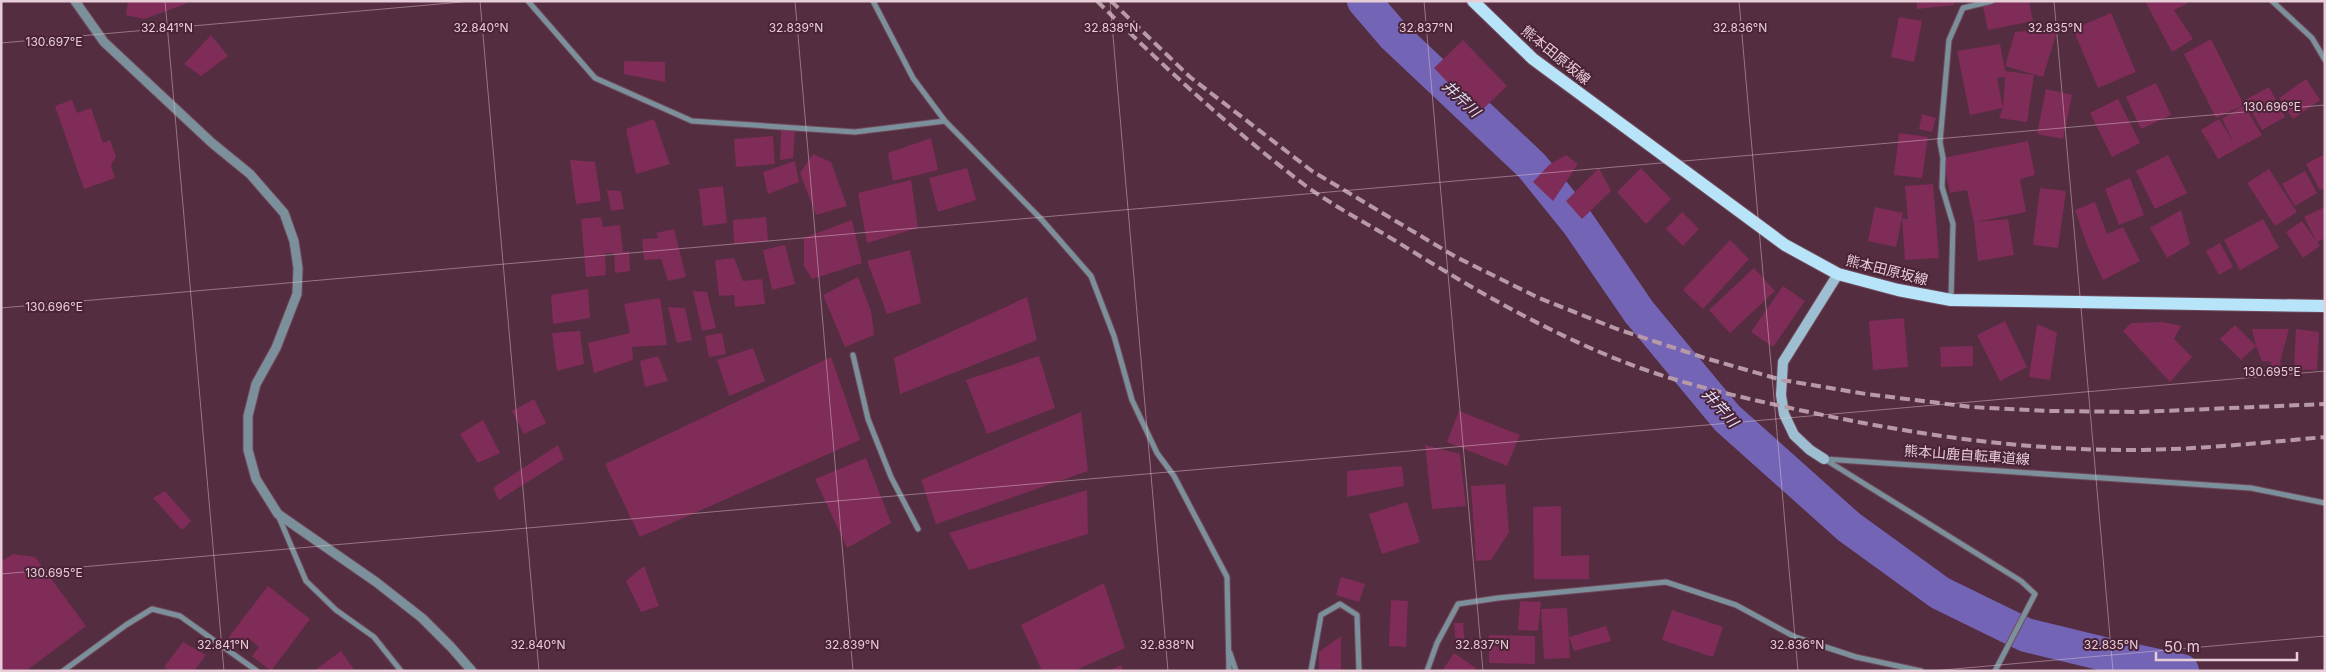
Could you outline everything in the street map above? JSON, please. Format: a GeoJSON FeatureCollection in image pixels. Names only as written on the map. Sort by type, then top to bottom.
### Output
{"type":"FeatureCollection","features":[{"type":"Feature","properties":{"kind":"main road","name":"熊本田原坂線"},"geometry":{"type":"LineString","coordinates":[[1473,1],[1533,59],[1785,245],[1838,274],[1898,290],[1951,300],[2325,306]]}},
{"type":"Feature","properties":{"kind":"main road"},"geometry":{"type":"LineString","coordinates":[[1824,459],[1810,450],[1794,435],[1784,414],[1781,395],[1783,362],[1838,274]]}},
{"type":"Feature","properties":{"kind":"street"},"geometry":{"type":"LineString","coordinates":[[75,1],[104,42],[212,143],[250,174],[284,213],[294,241],[298,268],[297,294],[276,348],[256,384],[248,416],[248,450],[256,479],[278,514],[306,581],[336,610],[374,636],[401,671]]}},
{"type":"Feature","properties":{"kind":"street"},"geometry":{"type":"LineString","coordinates":[[528,1],[595,78],[692,121],[855,132],[945,121]]}},
{"type":"Feature","properties":{"kind":"street"},"geometry":{"type":"LineString","coordinates":[[873,1],[913,78],[945,121],[1042,220],[1092,276],[1114,336],[1132,400],[1157,453],[1174,476],[1227,577],[1229,671]]}},
{"type":"Feature","properties":{"kind":"street"},"geometry":{"type":"LineString","coordinates":[[1951,300],[1952,224],[1942,187],[1943,158],[1940,142],[1949,40],[1963,8],[1992,1]]}},
{"type":"Feature","properties":{"kind":"street"},"geometry":{"type":"LineString","coordinates":[[2272,1],[2312,38],[2325,60]]}},
{"type":"Feature","properties":{"kind":"street"},"geometry":{"type":"LineString","coordinates":[[853,355],[868,419],[891,477],[918,529]]}},
{"type":"Feature","properties":{"kind":"street"},"geometry":{"type":"LineString","coordinates":[[1824,459],[2021,581],[2035,594],[1995,671]]}},
{"type":"Feature","properties":{"kind":"street","name":"熊本山鹿自転車道線"},"geometry":{"type":"LineString","coordinates":[[1824,459],[2251,488],[2325,504]]}},
{"type":"Feature","properties":{"kind":"street"},"geometry":{"type":"LineString","coordinates":[[278,514],[376,582],[422,618],[472,671]]}},
{"type":"Feature","properties":{"kind":"street"},"geometry":{"type":"LineString","coordinates":[[1427,671],[1436,643],[1458,604],[1507,597],[1666,582],[1736,605],[1795,637],[1856,658],[1921,671]]}},
{"type":"Feature","properties":{"kind":"street"},"geometry":{"type":"LineString","coordinates":[[1311,671],[1321,615],[1340,604],[1357,615],[1359,671]]}},
{"type":"Feature","properties":{"kind":"street"},"geometry":{"type":"LineString","coordinates":[[63,671],[126,625],[152,609],[180,616],[256,671]]}},
{"type":"Feature","properties":{"kind":"street"},"geometry":{"type":"LineString","coordinates":[[1227,646],[1236,671]]}},
{"type":"Feature","properties":{"kind":"building"},"geometry":{"type":"Polygon","coordinates":[[[128,1],[187,1],[188,3],[144,19],[126,15],[128,1]]]}},
{"type":"Feature","properties":{"kind":"building"},"geometry":{"type":"Polygon","coordinates":[[[1917,1],[1954,1],[1954,5],[1917,9],[1917,1]]]}},
{"type":"Feature","properties":{"kind":"building"},"geometry":{"type":"Polygon","coordinates":[[[1982,1],[2029,1],[2033,21],[1988,30],[1982,1]]]}},
{"type":"Feature","properties":{"kind":"building"},"geometry":{"type":"Polygon","coordinates":[[[2145,1],[2187,1],[2188,3],[2174,10],[2193,39],[2172,52],[2145,1]]]}},
{"type":"Feature","properties":{"kind":"building"},"geometry":{"type":"Polygon","coordinates":[[[2111,13],[2136,72],[2098,88],[2073,29],[2111,13]]]}},
{"type":"Feature","properties":{"kind":"building"},"geometry":{"type":"Polygon","coordinates":[[[1899,17],[1922,21],[1914,62],[1891,57],[1899,17]]]}},
{"type":"Feature","properties":{"kind":"building"},"geometry":{"type":"Polygon","coordinates":[[[2058,28],[2043,77],[2005,66],[2015,32],[2058,28]]]}},
{"type":"Feature","properties":{"kind":"building"},"geometry":{"type":"Polygon","coordinates":[[[211,35],[228,56],[201,76],[184,64],[211,35]]]}},
{"type":"Feature","properties":{"kind":"building"},"geometry":{"type":"Polygon","coordinates":[[[2211,39],[2244,105],[2216,118],[2184,54],[2211,39]]]}},
{"type":"Feature","properties":{"kind":"building"},"geometry":{"type":"Polygon","coordinates":[[[1463,40],[1507,86],[1478,114],[1434,68],[1463,40]]]}},
{"type":"Feature","properties":{"kind":"building"},"geometry":{"type":"Polygon","coordinates":[[[2000,44],[2005,71],[2034,75],[2027,122],[1999,118],[2003,108],[1970,115],[1957,51],[2000,44]],[[2005,77],[1997,78],[2003,108],[2005,77]]]}},
{"type":"Feature","properties":{"kind":"building"},"geometry":{"type":"Polygon","coordinates":[[[624,61],[665,62],[665,82],[624,74],[624,61]]]}},
{"type":"Feature","properties":{"kind":"building"},"geometry":{"type":"Polygon","coordinates":[[[2306,79],[2320,100],[2293,119],[2279,98],[2306,79]]]}},
{"type":"Feature","properties":{"kind":"building"},"geometry":{"type":"Polygon","coordinates":[[[2156,83],[2171,115],[2141,129],[2126,97],[2156,83]]]}},
{"type":"Feature","properties":{"kind":"building"},"geometry":{"type":"Polygon","coordinates":[[[2269,87],[2285,117],[2262,130],[2245,100],[2269,87]]]}},
{"type":"Feature","properties":{"kind":"building"},"geometry":{"type":"Polygon","coordinates":[[[2046,89],[2072,95],[2063,139],[2037,134],[2046,89]]]}},
{"type":"Feature","properties":{"kind":"building"},"geometry":{"type":"Polygon","coordinates":[[[2118,99],[2140,143],[2112,157],[2090,113],[2118,99]]]}},
{"type":"Feature","properties":{"kind":"building"},"geometry":{"type":"Polygon","coordinates":[[[72,100],[77,113],[91,108],[103,143],[110,140],[116,157],[111,165],[115,178],[84,189],[55,106],[72,100]]]}},
{"type":"Feature","properties":{"kind":"building"},"geometry":{"type":"Polygon","coordinates":[[[2244,105],[2262,135],[2218,159],[2201,130],[2219,119],[2234,143],[2222,119],[2244,105]]]}},
{"type":"Feature","properties":{"kind":"building"},"geometry":{"type":"Polygon","coordinates":[[[1922,114],[1936,118],[1932,132],[1919,129],[1922,114]]]}},
{"type":"Feature","properties":{"kind":"building"},"geometry":{"type":"Polygon","coordinates":[[[654,119],[670,164],[636,174],[626,129],[654,119]]]}},
{"type":"Feature","properties":{"kind":"building"},"geometry":{"type":"Polygon","coordinates":[[[795,128],[793,158],[780,160],[781,131],[795,128]]]}},
{"type":"Feature","properties":{"kind":"building"},"geometry":{"type":"Polygon","coordinates":[[[1899,133],[1928,137],[1922,178],[1894,175],[1899,133]]]}},
{"type":"Feature","properties":{"kind":"building"},"geometry":{"type":"Polygon","coordinates":[[[773,136],[775,164],[736,167],[734,139],[773,136]]]}},
{"type":"Feature","properties":{"kind":"building"},"geometry":{"type":"Polygon","coordinates":[[[931,138],[938,170],[893,181],[888,153],[931,138]]]}},
{"type":"Feature","properties":{"kind":"building"},"geometry":{"type":"Polygon","coordinates":[[[2028,141],[2035,175],[2020,179],[2026,212],[1976,222],[2008,219],[2014,255],[1978,261],[1974,223],[1967,190],[1950,193],[1943,158],[2028,141]]]}},
{"type":"Feature","properties":{"kind":"building"},"geometry":{"type":"Polygon","coordinates":[[[813,154],[831,162],[847,206],[816,215],[800,173],[813,154]]]}},
{"type":"Feature","properties":{"kind":"building"},"geometry":{"type":"Polygon","coordinates":[[[2325,154],[2325,188],[2320,190],[2306,164],[2325,154]]]}},
{"type":"Feature","properties":{"kind":"building"},"geometry":{"type":"Polygon","coordinates":[[[1566,155],[1578,164],[1553,201],[1533,182],[1549,165],[1566,155]]]}},
{"type":"Feature","properties":{"kind":"building"},"geometry":{"type":"Polygon","coordinates":[[[2168,155],[2187,193],[2155,209],[2136,171],[2168,155]]]}},
{"type":"Feature","properties":{"kind":"building"},"geometry":{"type":"Polygon","coordinates":[[[570,160],[595,162],[601,201],[576,204],[570,160]]]}},
{"type":"Feature","properties":{"kind":"building"},"geometry":{"type":"Polygon","coordinates":[[[795,161],[799,182],[768,194],[763,172],[795,161]]]}},
{"type":"Feature","properties":{"kind":"building"},"geometry":{"type":"Polygon","coordinates":[[[967,168],[976,200],[938,212],[929,178],[967,168]]]}},
{"type":"Feature","properties":{"kind":"building"},"geometry":{"type":"Polygon","coordinates":[[[1599,168],[1611,191],[1582,219],[1566,201],[1599,168]]]}},
{"type":"Feature","properties":{"kind":"building"},"geometry":{"type":"Polygon","coordinates":[[[1641,168],[1671,199],[1646,224],[1617,192],[1641,168]]]}},
{"type":"Feature","properties":{"kind":"building"},"geometry":{"type":"Polygon","coordinates":[[[2269,169],[2297,212],[2275,226],[2247,183],[2269,169]]]}},
{"type":"Feature","properties":{"kind":"building"},"geometry":{"type":"Polygon","coordinates":[[[2305,171],[2317,193],[2295,206],[2282,184],[2305,171]]]}},
{"type":"Feature","properties":{"kind":"building"},"geometry":{"type":"Polygon","coordinates":[[[2130,178],[2144,215],[2119,225],[2105,189],[2130,178]]]}},
{"type":"Feature","properties":{"kind":"building"},"geometry":{"type":"Polygon","coordinates":[[[911,180],[918,228],[867,243],[858,193],[911,180]]]}},
{"type":"Feature","properties":{"kind":"building"},"geometry":{"type":"Polygon","coordinates":[[[1933,184],[1939,258],[1905,260],[1902,219],[1908,219],[1905,186],[1933,184]]]}},
{"type":"Feature","properties":{"kind":"building"},"geometry":{"type":"Polygon","coordinates":[[[723,186],[727,223],[703,226],[699,189],[723,186]]]}},
{"type":"Feature","properties":{"kind":"building"},"geometry":{"type":"Polygon","coordinates":[[[2040,188],[2066,191],[2058,248],[2033,245],[2040,188]]]}},
{"type":"Feature","properties":{"kind":"building"},"geometry":{"type":"Polygon","coordinates":[[[607,190],[621,191],[624,209],[611,211],[607,190]]]}},
{"type":"Feature","properties":{"kind":"building"},"geometry":{"type":"Polygon","coordinates":[[[2095,202],[2107,234],[2123,227],[2140,261],[2103,280],[2087,245],[2075,210],[2095,202]]]}},
{"type":"Feature","properties":{"kind":"building"},"geometry":{"type":"Polygon","coordinates":[[[1875,207],[1903,213],[1896,247],[1868,241],[1875,207]]]}},
{"type":"Feature","properties":{"kind":"building"},"geometry":{"type":"Polygon","coordinates":[[[2325,207],[2325,238],[2317,242],[2304,217],[2325,207]]]}},
{"type":"Feature","properties":{"kind":"building"},"geometry":{"type":"Polygon","coordinates":[[[2181,210],[2190,244],[2167,258],[2150,228],[2181,210]]]}},
{"type":"Feature","properties":{"kind":"building"},"geometry":{"type":"Polygon","coordinates":[[[1682,212],[1699,229],[1683,246],[1666,229],[1682,212]]]}},
{"type":"Feature","properties":{"kind":"building"},"geometry":{"type":"Polygon","coordinates":[[[601,217],[603,227],[620,225],[623,252],[629,251],[630,271],[615,273],[614,253],[605,253],[606,275],[586,277],[581,219],[601,217]]]}},
{"type":"Feature","properties":{"kind":"building"},"geometry":{"type":"Polygon","coordinates":[[[766,217],[768,241],[734,244],[733,220],[766,217]]]}},
{"type":"Feature","properties":{"kind":"building"},"geometry":{"type":"Polygon","coordinates":[[[2263,219],[2279,248],[2240,270],[2224,240],[2263,219]]]}},
{"type":"Feature","properties":{"kind":"building"},"geometry":{"type":"Polygon","coordinates":[[[852,220],[862,263],[812,279],[804,266],[804,238],[852,220]]]}},
{"type":"Feature","properties":{"kind":"building"},"geometry":{"type":"Polygon","coordinates":[[[2302,221],[2320,246],[2303,258],[2286,232],[2302,221]]]}},
{"type":"Feature","properties":{"kind":"building"},"geometry":{"type":"Polygon","coordinates":[[[674,229],[686,277],[668,281],[661,259],[644,260],[642,239],[659,238],[656,233],[674,229]]]}},
{"type":"Feature","properties":{"kind":"building"},"geometry":{"type":"Polygon","coordinates":[[[1730,240],[1749,259],[1703,309],[1683,290],[1730,240]]]}},
{"type":"Feature","properties":{"kind":"building"},"geometry":{"type":"Polygon","coordinates":[[[2220,243],[2233,267],[2219,275],[2206,251],[2220,243]]]}},
{"type":"Feature","properties":{"kind":"building"},"geometry":{"type":"Polygon","coordinates":[[[785,245],[795,284],[772,290],[763,250],[785,245]]]}},
{"type":"Feature","properties":{"kind":"building"},"geometry":{"type":"Polygon","coordinates":[[[910,250],[921,303],[887,314],[867,261],[910,250]]]}},
{"type":"Feature","properties":{"kind":"building"},"geometry":{"type":"Polygon","coordinates":[[[734,258],[743,281],[762,279],[765,304],[735,307],[734,295],[719,296],[715,260],[734,258]]]}},
{"type":"Feature","properties":{"kind":"building"},"geometry":{"type":"Polygon","coordinates":[[[1754,268],[1775,291],[1730,333],[1709,310],[1754,268]]]}},
{"type":"Feature","properties":{"kind":"building"},"geometry":{"type":"Polygon","coordinates":[[[858,277],[871,311],[874,335],[845,347],[823,295],[858,277]]]}},
{"type":"Feature","properties":{"kind":"building"},"geometry":{"type":"Polygon","coordinates":[[[1783,286],[1805,301],[1773,347],[1751,332],[1783,286]]]}},
{"type":"Feature","properties":{"kind":"building"},"geometry":{"type":"Polygon","coordinates":[[[588,289],[590,318],[553,324],[551,295],[588,289]]]}},
{"type":"Feature","properties":{"kind":"building"},"geometry":{"type":"Polygon","coordinates":[[[693,291],[707,292],[716,328],[702,331],[693,291]]]}},
{"type":"Feature","properties":{"kind":"building"},"geometry":{"type":"Polygon","coordinates":[[[1027,297],[1037,340],[900,394],[894,358],[1027,297]]]}},
{"type":"Feature","properties":{"kind":"building"},"geometry":{"type":"Polygon","coordinates":[[[660,298],[667,345],[632,347],[633,360],[594,373],[588,343],[630,333],[624,304],[660,298]]]}},
{"type":"Feature","properties":{"kind":"building"},"geometry":{"type":"Polygon","coordinates":[[[668,307],[685,308],[692,340],[677,343],[668,307]]]}},
{"type":"Feature","properties":{"kind":"building"},"geometry":{"type":"Polygon","coordinates":[[[1904,318],[1908,367],[1873,370],[1869,321],[1904,318]]]}},
{"type":"Feature","properties":{"kind":"building"},"geometry":{"type":"Polygon","coordinates":[[[2005,321],[2027,367],[2000,381],[1977,335],[2005,321]]]}},
{"type":"Feature","properties":{"kind":"building"},"geometry":{"type":"Polygon","coordinates":[[[2162,322],[2181,326],[2174,339],[2192,357],[2170,382],[2123,331],[2131,323],[2162,322]]]}},
{"type":"Feature","properties":{"kind":"building"},"geometry":{"type":"Polygon","coordinates":[[[2037,324],[2057,333],[2050,380],[2029,377],[2037,324]]]}},
{"type":"Feature","properties":{"kind":"building"},"geometry":{"type":"Polygon","coordinates":[[[2235,325],[2256,346],[2241,360],[2220,339],[2235,325]]]}},
{"type":"Feature","properties":{"kind":"building"},"geometry":{"type":"Polygon","coordinates":[[[2252,329],[2289,329],[2280,362],[2289,374],[2263,372],[2272,362],[2262,361],[2252,329]]]}},
{"type":"Feature","properties":{"kind":"building"},"geometry":{"type":"Polygon","coordinates":[[[2296,329],[2319,332],[2317,370],[2294,369],[2296,329]]]}},
{"type":"Feature","properties":{"kind":"building"},"geometry":{"type":"Polygon","coordinates":[[[580,331],[584,364],[557,371],[552,333],[580,331]]]}},
{"type":"Feature","properties":{"kind":"building"},"geometry":{"type":"Polygon","coordinates":[[[722,333],[726,354],[709,357],[705,336],[722,333]]]}},
{"type":"Feature","properties":{"kind":"building"},"geometry":{"type":"Polygon","coordinates":[[[1973,346],[1973,366],[1941,367],[1940,347],[1973,346]]]}},
{"type":"Feature","properties":{"kind":"building"},"geometry":{"type":"Polygon","coordinates":[[[753,348],[765,381],[729,396],[717,360],[753,348]]]}},
{"type":"Feature","properties":{"kind":"building"},"geometry":{"type":"Polygon","coordinates":[[[658,356],[668,381],[645,387],[640,361],[658,356]]]}},
{"type":"Feature","properties":{"kind":"building"},"geometry":{"type":"Polygon","coordinates":[[[1039,356],[1055,408],[987,434],[966,380],[1039,356]]]}},
{"type":"Feature","properties":{"kind":"building"},"geometry":{"type":"Polygon","coordinates":[[[831,357],[860,440],[640,537],[605,464],[831,357]]]}},
{"type":"Feature","properties":{"kind":"building"},"geometry":{"type":"Polygon","coordinates":[[[534,399],[546,423],[524,434],[512,411],[534,399]]]}},
{"type":"Feature","properties":{"kind":"building"},"geometry":{"type":"Polygon","coordinates":[[[1459,411],[1520,435],[1507,466],[1447,442],[1459,411]]]}},
{"type":"Feature","properties":{"kind":"building"},"geometry":{"type":"Polygon","coordinates":[[[1081,412],[1088,471],[936,524],[921,480],[1081,412]]]}},
{"type":"Feature","properties":{"kind":"building"},"geometry":{"type":"Polygon","coordinates":[[[483,420],[500,453],[478,463],[460,434],[483,420]]]}},
{"type":"Feature","properties":{"kind":"building"},"geometry":{"type":"Polygon","coordinates":[[[558,445],[564,459],[499,500],[493,488],[558,445]]]}},
{"type":"Feature","properties":{"kind":"building"},"geometry":{"type":"Polygon","coordinates":[[[1425,445],[1460,454],[1466,506],[1432,509],[1425,445]]]}},
{"type":"Feature","properties":{"kind":"building"},"geometry":{"type":"Polygon","coordinates":[[[866,458],[891,523],[847,548],[815,479],[866,458]]]}},
{"type":"Feature","properties":{"kind":"building"},"geometry":{"type":"Polygon","coordinates":[[[1402,466],[1404,486],[1347,497],[1347,471],[1402,466]]]}},
{"type":"Feature","properties":{"kind":"building"},"geometry":{"type":"Polygon","coordinates":[[[1505,484],[1509,532],[1491,560],[1476,561],[1471,486],[1505,484]]]}},
{"type":"Feature","properties":{"kind":"building"},"geometry":{"type":"Polygon","coordinates":[[[1087,490],[1088,534],[969,570],[949,533],[1087,490]]]}},
{"type":"Feature","properties":{"kind":"building"},"geometry":{"type":"Polygon","coordinates":[[[165,491],[191,521],[182,530],[153,498],[165,491]]]}},
{"type":"Feature","properties":{"kind":"building"},"geometry":{"type":"Polygon","coordinates":[[[1407,502],[1420,542],[1382,554],[1369,514],[1407,502]]]}},
{"type":"Feature","properties":{"kind":"building"},"geometry":{"type":"Polygon","coordinates":[[[1561,506],[1561,556],[1589,555],[1589,579],[1534,579],[1533,507],[1561,506]]]}},
{"type":"Feature","properties":{"kind":"building"},"geometry":{"type":"Polygon","coordinates":[[[13,554],[35,557],[86,626],[26,671],[1,671],[1,562],[13,554]]]}},
{"type":"Feature","properties":{"kind":"building"},"geometry":{"type":"Polygon","coordinates":[[[644,566],[659,606],[641,612],[626,581],[644,566]]]}},
{"type":"Feature","properties":{"kind":"building"},"geometry":{"type":"Polygon","coordinates":[[[1341,577],[1365,584],[1359,602],[1336,595],[1341,577]]]}},
{"type":"Feature","properties":{"kind":"building"},"geometry":{"type":"Polygon","coordinates":[[[1104,583],[1125,648],[1074,671],[1042,671],[1021,625],[1104,583]]]}},
{"type":"Feature","properties":{"kind":"building"},"geometry":{"type":"Polygon","coordinates":[[[268,586],[310,619],[271,671],[252,656],[259,647],[251,640],[243,650],[228,638],[268,586]]]}},
{"type":"Feature","properties":{"kind":"building"},"geometry":{"type":"Polygon","coordinates":[[[1391,600],[1408,601],[1406,647],[1389,646],[1391,600]]]}},
{"type":"Feature","properties":{"kind":"building"},"geometry":{"type":"Polygon","coordinates":[[[1520,601],[1541,602],[1538,631],[1518,630],[1520,601]]]}},
{"type":"Feature","properties":{"kind":"building"},"geometry":{"type":"Polygon","coordinates":[[[1567,608],[1570,658],[1544,659],[1541,609],[1567,608]]]}},
{"type":"Feature","properties":{"kind":"building"},"geometry":{"type":"Polygon","coordinates":[[[1672,610],[1723,627],[1713,657],[1662,640],[1672,610]]]}},
{"type":"Feature","properties":{"kind":"building"},"geometry":{"type":"Polygon","coordinates":[[[1454,623],[1463,623],[1465,646],[1456,646],[1454,623]]]}},
{"type":"Feature","properties":{"kind":"building"},"geometry":{"type":"Polygon","coordinates":[[[1606,626],[1611,641],[1574,651],[1569,637],[1606,626]]]}},
{"type":"Feature","properties":{"kind":"building"},"geometry":{"type":"Polygon","coordinates":[[[1489,635],[1535,636],[1535,664],[1489,663],[1489,635]]]}},
{"type":"Feature","properties":{"kind":"building"},"geometry":{"type":"Polygon","coordinates":[[[1341,636],[1341,671],[1319,671],[1319,652],[1341,636]]]}},
{"type":"Feature","properties":{"kind":"building"},"geometry":{"type":"Polygon","coordinates":[[[183,642],[206,655],[194,671],[169,671],[164,667],[183,642]]]}},
{"type":"Feature","properties":{"kind":"building"},"geometry":{"type":"Polygon","coordinates":[[[341,651],[355,671],[314,671],[341,651]]]}},
{"type":"Feature","properties":{"kind":"building"},"geometry":{"type":"Polygon","coordinates":[[[1454,653],[1476,668],[1474,671],[1442,671],[1454,653]]]}},
{"type":"Feature","properties":{"kind":"building"},"geometry":{"type":"Polygon","coordinates":[[[1121,665],[1123,671],[1109,671],[1121,665]]]}},
{"type":"Feature","properties":{"kind":"waterway","name":"井芹川"},"geometry":{"type":"LineString","coordinates":[[1364,1],[1394,36],[1532,166],[1578,223],[1639,312],[1727,418],[1849,527],[1940,593],[2026,635],[2182,671]]}},
{"type":"Feature","properties":{"kind":"railway"},"geometry":{"type":"LineString","coordinates":[[1097,1],[1225,120],[1278,165],[1317,194],[1516,312],[1577,342],[1640,368],[1701,387],[1804,411],[1884,427],[2006,444],[2087,449],[2153,450],[2226,446],[2325,437]]}},
{"type":"Feature","properties":{"kind":"railway"},"geometry":{"type":"LineString","coordinates":[[1111,1],[1190,77],[1312,171],[1456,257],[1539,298],[1617,329],[1705,358],[1782,380],[1866,394],[1972,407],[2049,411],[2138,412],[2325,404]]}}]}
